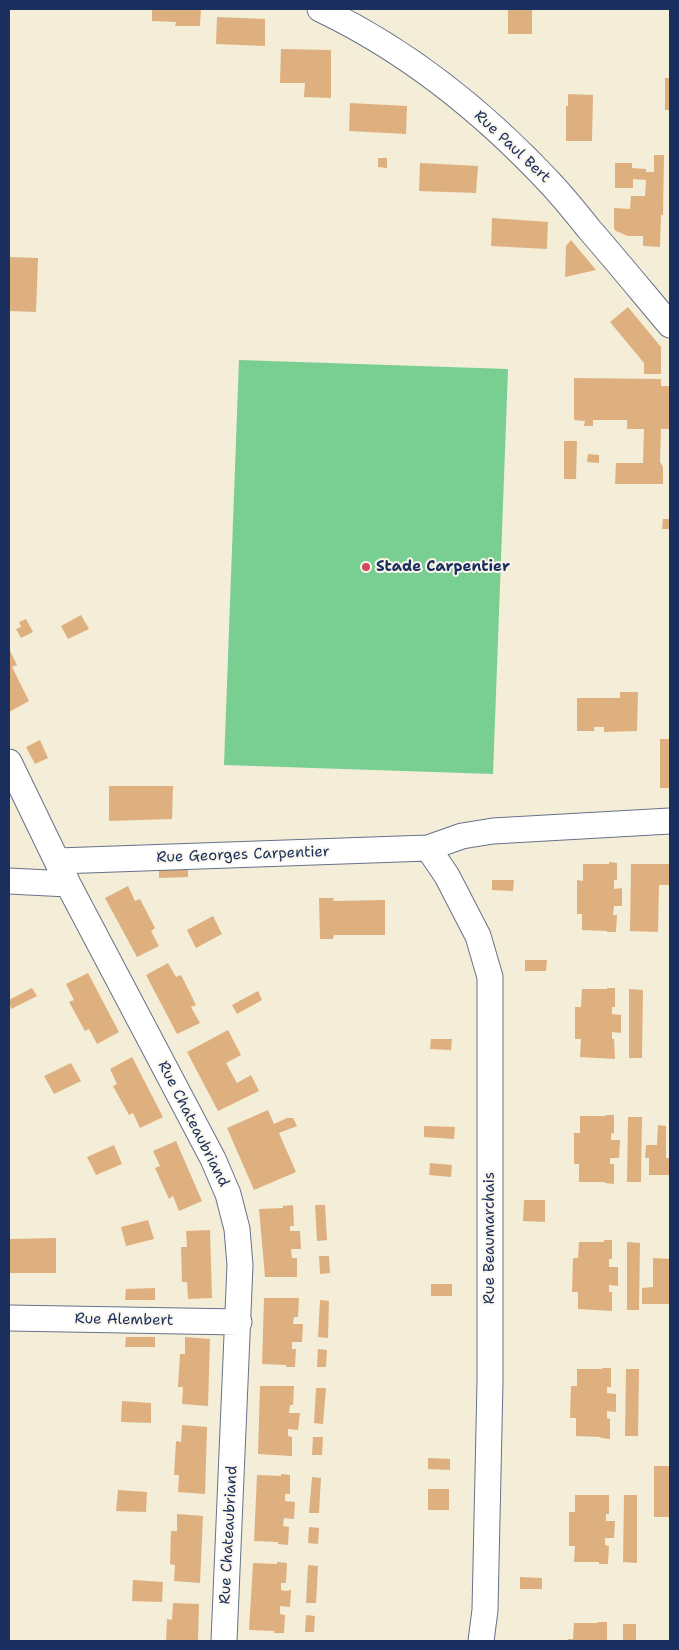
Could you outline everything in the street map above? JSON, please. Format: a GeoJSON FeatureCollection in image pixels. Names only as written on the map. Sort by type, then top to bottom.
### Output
{"type":"FeatureCollection","features":[{"type":"Feature","properties":{"kind":"street","name":"Rue Paul Bert"},"geometry":{"type":"LineString","coordinates":[[320,9],[416,65],[458,97],[552,185],[670,324]]}},
{"type":"Feature","properties":{"kind":"street","name":"Rue Chateaubriand"},"geometry":{"type":"LineString","coordinates":[[9,762],[68,884],[213,1159],[228,1194],[237,1229],[240,1265],[239,1322],[224,1641]]}},
{"type":"Feature","properties":{"kind":"street","name":"Rue Georges Carpentier"},"geometry":{"type":"LineString","coordinates":[[58,861],[428,848],[462,836],[493,831],[670,822]]}},
{"type":"Feature","properties":{"kind":"street","name":"Rue Beaumarchais"},"geometry":{"type":"LineString","coordinates":[[428,848],[447,876],[478,936],[490,977],[490,1382],[485,1610],[481,1641]]}},
{"type":"Feature","properties":{"kind":"street"},"geometry":{"type":"LineString","coordinates":[[9,881],[68,884]]}},
{"type":"Feature","properties":{"kind":"street","name":"Rue Alembert"},"geometry":{"type":"LineString","coordinates":[[9,1318],[239,1322]]}},
{"type":"Feature","properties":{"kind":"green space","name":"Stade Carpentier"},"geometry":{"type":"Polygon","coordinates":[[[239,360],[508,369],[493,774],[224,765],[239,360]]]}},
{"type":"Feature","properties":{"kind":"building"},"geometry":{"type":"Polygon","coordinates":[[[152,9],[201,9],[200,26],[175,26],[176,22],[152,21],[152,9]]]}},
{"type":"Feature","properties":{"kind":"building"},"geometry":{"type":"Polygon","coordinates":[[[508,9],[532,9],[532,34],[508,34],[508,9]]]}},
{"type":"Feature","properties":{"kind":"building"},"geometry":{"type":"Polygon","coordinates":[[[217,17],[265,19],[265,46],[216,44],[217,17]]]}},
{"type":"Feature","properties":{"kind":"building"},"geometry":{"type":"Polygon","coordinates":[[[281,49],[331,50],[331,98],[304,97],[305,83],[280,83],[281,49]]]}},
{"type":"Feature","properties":{"kind":"building"},"geometry":{"type":"Polygon","coordinates":[[[665,78],[670,78],[670,110],[665,110],[665,78]]]}},
{"type":"Feature","properties":{"kind":"building"},"geometry":{"type":"Polygon","coordinates":[[[568,94],[593,95],[592,141],[566,141],[568,94]]]}},
{"type":"Feature","properties":{"kind":"building"},"geometry":{"type":"Polygon","coordinates":[[[350,103],[407,106],[406,134],[349,131],[350,103]]]}},
{"type":"Feature","properties":{"kind":"building"},"geometry":{"type":"Polygon","coordinates":[[[654,155],[664,155],[663,215],[661,215],[660,247],[643,246],[643,236],[628,236],[614,229],[614,208],[630,209],[631,196],[645,196],[646,180],[633,179],[633,188],[615,188],[615,163],[632,163],[632,168],[646,169],[646,172],[654,172],[654,155]]]}},
{"type":"Feature","properties":{"kind":"building"},"geometry":{"type":"Polygon","coordinates":[[[378,158],[387,158],[387,168],[378,167],[378,158]]]}},
{"type":"Feature","properties":{"kind":"building"},"geometry":{"type":"Polygon","coordinates":[[[420,163],[478,166],[476,193],[419,191],[420,163]]]}},
{"type":"Feature","properties":{"kind":"building"},"geometry":{"type":"Polygon","coordinates":[[[492,218],[548,222],[547,249],[491,246],[492,218]]]}},
{"type":"Feature","properties":{"kind":"building"},"geometry":{"type":"Polygon","coordinates":[[[571,240],[596,270],[565,277],[566,246],[571,240]]]}},
{"type":"Feature","properties":{"kind":"building"},"geometry":{"type":"Polygon","coordinates":[[[9,257],[38,258],[36,312],[9,311],[9,257]]]}},
{"type":"Feature","properties":{"kind":"building"},"geometry":{"type":"Polygon","coordinates":[[[628,307],[661,347],[661,374],[644,374],[644,363],[610,322],[628,307]]]}},
{"type":"Feature","properties":{"kind":"building"},"geometry":{"type":"Polygon","coordinates":[[[574,378],[661,379],[661,386],[670,386],[670,429],[661,429],[660,462],[663,467],[663,484],[615,484],[616,463],[643,463],[644,429],[627,429],[627,420],[593,420],[593,426],[584,426],[585,421],[574,420],[574,378]]]}},
{"type":"Feature","properties":{"kind":"building"},"geometry":{"type":"Polygon","coordinates":[[[564,441],[577,441],[576,479],[564,479],[564,441]]]}},
{"type":"Feature","properties":{"kind":"building"},"geometry":{"type":"Polygon","coordinates":[[[588,454],[599,455],[599,463],[587,462],[588,454]]]}},
{"type":"Feature","properties":{"kind":"building"},"geometry":{"type":"Polygon","coordinates":[[[663,519],[670,519],[670,529],[662,529],[663,519]]]}},
{"type":"Feature","properties":{"kind":"building"},"geometry":{"type":"Polygon","coordinates":[[[81,615],[89,629],[68,639],[61,626],[81,615]]]}},
{"type":"Feature","properties":{"kind":"building"},"geometry":{"type":"Polygon","coordinates":[[[26,619],[33,632],[21,638],[16,629],[21,627],[19,622],[26,619]]]}},
{"type":"Feature","properties":{"kind":"building"},"geometry":{"type":"Polygon","coordinates":[[[9,649],[17,665],[12,667],[29,701],[9,712],[9,649]]]}},
{"type":"Feature","properties":{"kind":"building"},"geometry":{"type":"Polygon","coordinates":[[[620,692],[638,692],[637,731],[604,732],[604,727],[594,727],[594,731],[577,731],[577,698],[620,698],[620,692]]]}},
{"type":"Feature","properties":{"kind":"building"},"geometry":{"type":"Polygon","coordinates":[[[660,739],[670,739],[670,788],[660,788],[660,739]]]}},
{"type":"Feature","properties":{"kind":"building"},"geometry":{"type":"Polygon","coordinates":[[[40,740],[48,758],[35,764],[26,747],[40,740]]]}},
{"type":"Feature","properties":{"kind":"building"},"geometry":{"type":"Polygon","coordinates":[[[109,786],[173,786],[172,819],[109,821],[109,786]]]}},
{"type":"Feature","properties":{"kind":"building"},"geometry":{"type":"Polygon","coordinates":[[[609,862],[617,863],[617,880],[614,880],[614,889],[622,888],[622,906],[614,906],[613,915],[617,915],[616,932],[582,930],[582,914],[577,914],[577,880],[583,881],[583,864],[609,864],[609,862]]]}},
{"type":"Feature","properties":{"kind":"building"},"geometry":{"type":"Polygon","coordinates":[[[631,864],[670,864],[670,885],[659,885],[658,932],[630,931],[631,864]]]}},
{"type":"Feature","properties":{"kind":"building"},"geometry":{"type":"Polygon","coordinates":[[[188,866],[188,877],[159,878],[159,867],[188,866]]]}},
{"type":"Feature","properties":{"kind":"building"},"geometry":{"type":"Polygon","coordinates":[[[492,880],[514,880],[513,891],[492,890],[492,880]]]}},
{"type":"Feature","properties":{"kind":"building"},"geometry":{"type":"Polygon","coordinates":[[[128,886],[135,901],[140,899],[155,928],[151,931],[159,946],[137,957],[105,898],[128,886]]]}},
{"type":"Feature","properties":{"kind":"building"},"geometry":{"type":"Polygon","coordinates":[[[319,898],[334,898],[333,901],[385,900],[385,935],[334,935],[333,939],[320,939],[319,898]]]}},
{"type":"Feature","properties":{"kind":"building"},"geometry":{"type":"Polygon","coordinates":[[[213,916],[222,934],[196,948],[187,930],[213,916]]]}},
{"type":"Feature","properties":{"kind":"building"},"geometry":{"type":"Polygon","coordinates":[[[525,960],[547,960],[546,971],[525,971],[525,960]]]}},
{"type":"Feature","properties":{"kind":"building"},"geometry":{"type":"Polygon","coordinates":[[[168,963],[176,977],[181,975],[196,1005],[191,1007],[200,1023],[177,1034],[146,975],[168,963]]]}},
{"type":"Feature","properties":{"kind":"building"},"geometry":{"type":"Polygon","coordinates":[[[88,973],[119,1032],[97,1044],[89,1029],[85,1031],[69,1002],[74,1000],[66,984],[88,973]]]}},
{"type":"Feature","properties":{"kind":"building"},"geometry":{"type":"Polygon","coordinates":[[[32,988],[37,996],[11,1009],[9,1000],[32,988]]]}},
{"type":"Feature","properties":{"kind":"building"},"geometry":{"type":"Polygon","coordinates":[[[615,988],[615,1007],[612,1007],[612,1014],[621,1015],[621,1033],[612,1032],[615,1059],[580,1057],[581,1039],[575,1039],[575,1007],[581,1007],[582,989],[615,988]]]}},
{"type":"Feature","properties":{"kind":"building"},"geometry":{"type":"Polygon","coordinates":[[[629,989],[643,990],[642,1058],[629,1058],[629,989]]]}},
{"type":"Feature","properties":{"kind":"building"},"geometry":{"type":"Polygon","coordinates":[[[258,991],[262,1000],[237,1014],[232,1005],[258,991]]]}},
{"type":"Feature","properties":{"kind":"building"},"geometry":{"type":"Polygon","coordinates":[[[228,1030],[241,1055],[226,1063],[237,1083],[251,1075],[259,1091],[218,1111],[187,1052],[228,1030]]]}},
{"type":"Feature","properties":{"kind":"building"},"geometry":{"type":"Polygon","coordinates":[[[431,1039],[452,1039],[451,1050],[430,1049],[431,1039]]]}},
{"type":"Feature","properties":{"kind":"building"},"geometry":{"type":"Polygon","coordinates":[[[132,1057],[163,1117],[140,1128],[133,1113],[129,1115],[113,1086],[117,1084],[110,1069],[132,1057]]]}},
{"type":"Feature","properties":{"kind":"building"},"geometry":{"type":"Polygon","coordinates":[[[71,1063],[81,1081],[54,1094],[44,1076],[71,1063]]]}},
{"type":"Feature","properties":{"kind":"building"},"geometry":{"type":"Polygon","coordinates":[[[268,1110],[274,1124],[287,1118],[293,1118],[297,1126],[279,1133],[296,1172],[254,1190],[227,1128],[268,1110]]]}},
{"type":"Feature","properties":{"kind":"building"},"geometry":{"type":"Polygon","coordinates":[[[614,1115],[614,1133],[611,1134],[611,1140],[620,1140],[619,1158],[610,1158],[610,1164],[614,1164],[614,1184],[579,1182],[579,1164],[574,1164],[574,1133],[580,1133],[580,1116],[614,1115]]]}},
{"type":"Feature","properties":{"kind":"building"},"geometry":{"type":"Polygon","coordinates":[[[628,1117],[642,1117],[641,1182],[627,1182],[628,1117]]]}},
{"type":"Feature","properties":{"kind":"building"},"geometry":{"type":"Polygon","coordinates":[[[658,1125],[666,1126],[666,1158],[670,1158],[670,1175],[649,1175],[649,1158],[645,1158],[646,1145],[657,1145],[658,1125]]]}},
{"type":"Feature","properties":{"kind":"building"},"geometry":{"type":"Polygon","coordinates":[[[424,1126],[455,1127],[454,1139],[424,1137],[424,1126]]]}},
{"type":"Feature","properties":{"kind":"building"},"geometry":{"type":"Polygon","coordinates":[[[176,1141],[202,1201],[179,1211],[173,1196],[169,1199],[155,1168],[160,1166],[153,1151],[176,1141]]]}},
{"type":"Feature","properties":{"kind":"building"},"geometry":{"type":"Polygon","coordinates":[[[114,1145],[122,1164],[96,1175],[87,1157],[114,1145]]]}},
{"type":"Feature","properties":{"kind":"building"},"geometry":{"type":"Polygon","coordinates":[[[430,1163],[452,1165],[451,1177],[429,1175],[430,1163]]]}},
{"type":"Feature","properties":{"kind":"building"},"geometry":{"type":"Polygon","coordinates":[[[524,1200],[545,1200],[545,1222],[523,1221],[524,1200]]]}},
{"type":"Feature","properties":{"kind":"building"},"geometry":{"type":"Polygon","coordinates":[[[293,1205],[294,1226],[290,1226],[290,1231],[300,1231],[301,1249],[291,1249],[292,1258],[297,1258],[297,1277],[265,1277],[259,1209],[283,1208],[283,1206],[293,1205]]]}},
{"type":"Feature","properties":{"kind":"building"},"geometry":{"type":"Polygon","coordinates":[[[315,1205],[325,1205],[327,1240],[317,1241],[315,1205]]]}},
{"type":"Feature","properties":{"kind":"building"},"geometry":{"type":"Polygon","coordinates":[[[148,1220],[154,1239],[126,1246],[121,1227],[148,1220]]]}},
{"type":"Feature","properties":{"kind":"building"},"geometry":{"type":"Polygon","coordinates":[[[210,1230],[212,1298],[188,1299],[187,1282],[182,1282],[181,1247],[187,1247],[186,1231],[210,1230]]]}},
{"type":"Feature","properties":{"kind":"building"},"geometry":{"type":"Polygon","coordinates":[[[56,1238],[56,1273],[9,1273],[9,1239],[56,1238]]]}},
{"type":"Feature","properties":{"kind":"building"},"geometry":{"type":"Polygon","coordinates":[[[604,1240],[612,1240],[612,1259],[609,1259],[609,1267],[618,1267],[618,1286],[609,1285],[609,1292],[612,1292],[612,1311],[578,1309],[578,1292],[572,1292],[573,1258],[578,1258],[579,1242],[604,1242],[604,1240]]]}},
{"type":"Feature","properties":{"kind":"building"},"geometry":{"type":"Polygon","coordinates":[[[627,1242],[640,1243],[639,1310],[627,1310],[627,1242]]]}},
{"type":"Feature","properties":{"kind":"building"},"geometry":{"type":"Polygon","coordinates":[[[319,1256],[329,1256],[330,1273],[320,1274],[319,1256]]]}},
{"type":"Feature","properties":{"kind":"building"},"geometry":{"type":"Polygon","coordinates":[[[653,1258],[670,1259],[670,1304],[642,1304],[642,1288],[653,1287],[653,1258]]]}},
{"type":"Feature","properties":{"kind":"building"},"geometry":{"type":"Polygon","coordinates":[[[431,1284],[452,1284],[452,1296],[431,1296],[431,1284]]]}},
{"type":"Feature","properties":{"kind":"building"},"geometry":{"type":"Polygon","coordinates":[[[155,1288],[155,1300],[125,1300],[126,1289],[155,1288]]]}},
{"type":"Feature","properties":{"kind":"building"},"geometry":{"type":"Polygon","coordinates":[[[264,1298],[299,1298],[298,1317],[294,1317],[293,1324],[303,1324],[302,1342],[292,1342],[292,1349],[296,1349],[295,1367],[262,1364],[264,1298]]]}},
{"type":"Feature","properties":{"kind":"building"},"geometry":{"type":"Polygon","coordinates":[[[320,1300],[329,1301],[328,1338],[318,1337],[320,1300]]]}},
{"type":"Feature","properties":{"kind":"building"},"geometry":{"type":"Polygon","coordinates":[[[126,1337],[155,1337],[155,1347],[125,1347],[126,1337]]]}},
{"type":"Feature","properties":{"kind":"building"},"geometry":{"type":"Polygon","coordinates":[[[185,1337],[210,1339],[208,1406],[182,1404],[183,1387],[178,1387],[180,1354],[185,1354],[185,1337]]]}},
{"type":"Feature","properties":{"kind":"building"},"geometry":{"type":"Polygon","coordinates":[[[318,1349],[327,1350],[326,1367],[317,1367],[318,1349]]]}},
{"type":"Feature","properties":{"kind":"building"},"geometry":{"type":"Polygon","coordinates":[[[611,1368],[611,1387],[607,1387],[607,1393],[616,1394],[616,1412],[607,1411],[607,1418],[610,1419],[610,1439],[576,1436],[576,1418],[570,1418],[571,1386],[577,1386],[577,1369],[611,1368]]]}},
{"type":"Feature","properties":{"kind":"building"},"geometry":{"type":"Polygon","coordinates":[[[626,1369],[639,1369],[638,1436],[625,1436],[626,1369]]]}},
{"type":"Feature","properties":{"kind":"building"},"geometry":{"type":"Polygon","coordinates":[[[260,1386],[294,1386],[293,1405],[290,1405],[289,1413],[300,1413],[298,1430],[288,1429],[288,1436],[292,1437],[292,1456],[258,1454],[260,1386]]]}},
{"type":"Feature","properties":{"kind":"building"},"geometry":{"type":"Polygon","coordinates":[[[316,1388],[326,1388],[323,1424],[314,1423],[316,1388]]]}},
{"type":"Feature","properties":{"kind":"building"},"geometry":{"type":"Polygon","coordinates":[[[122,1401],[151,1403],[151,1423],[121,1422],[122,1401]]]}},
{"type":"Feature","properties":{"kind":"building"},"geometry":{"type":"Polygon","coordinates":[[[182,1425],[207,1427],[205,1494],[178,1492],[179,1475],[174,1475],[176,1441],[181,1442],[182,1425]]]}},
{"type":"Feature","properties":{"kind":"building"},"geometry":{"type":"Polygon","coordinates":[[[313,1437],[323,1437],[322,1455],[312,1455],[313,1437]]]}},
{"type":"Feature","properties":{"kind":"building"},"geometry":{"type":"Polygon","coordinates":[[[428,1458],[450,1459],[450,1470],[428,1469],[428,1458]]]}},
{"type":"Feature","properties":{"kind":"building"},"geometry":{"type":"Polygon","coordinates":[[[654,1466],[670,1466],[670,1517],[654,1517],[654,1466]]]}},
{"type":"Feature","properties":{"kind":"building"},"geometry":{"type":"Polygon","coordinates":[[[281,1474],[290,1475],[290,1494],[285,1494],[285,1501],[295,1502],[294,1519],[284,1518],[283,1526],[289,1527],[288,1545],[278,1544],[278,1542],[254,1541],[257,1475],[281,1476],[281,1474]]]}},
{"type":"Feature","properties":{"kind":"building"},"geometry":{"type":"Polygon","coordinates":[[[312,1477],[321,1478],[319,1513],[309,1513],[312,1477]]]}},
{"type":"Feature","properties":{"kind":"building"},"geometry":{"type":"Polygon","coordinates":[[[428,1489],[449,1489],[449,1510],[428,1510],[428,1489]]]}},
{"type":"Feature","properties":{"kind":"building"},"geometry":{"type":"Polygon","coordinates":[[[118,1490],[147,1492],[146,1512],[116,1511],[118,1490]]]}},
{"type":"Feature","properties":{"kind":"building"},"geometry":{"type":"Polygon","coordinates":[[[575,1495],[609,1495],[609,1514],[606,1514],[606,1521],[615,1521],[614,1538],[605,1538],[605,1545],[609,1546],[608,1564],[574,1562],[575,1546],[569,1546],[569,1512],[575,1512],[575,1495]]]}},
{"type":"Feature","properties":{"kind":"building"},"geometry":{"type":"Polygon","coordinates":[[[624,1495],[637,1495],[637,1563],[623,1562],[624,1495]]]}},
{"type":"Feature","properties":{"kind":"building"},"geometry":{"type":"Polygon","coordinates":[[[177,1514],[203,1516],[200,1583],[174,1581],[175,1565],[170,1564],[171,1531],[177,1531],[177,1514]]]}},
{"type":"Feature","properties":{"kind":"building"},"geometry":{"type":"Polygon","coordinates":[[[309,1527],[319,1528],[318,1544],[308,1543],[309,1527]]]}},
{"type":"Feature","properties":{"kind":"building"},"geometry":{"type":"Polygon","coordinates":[[[277,1562],[287,1563],[286,1583],[281,1583],[281,1590],[291,1590],[290,1607],[280,1606],[280,1614],[285,1615],[284,1633],[249,1630],[253,1563],[277,1564],[277,1562]]]}},
{"type":"Feature","properties":{"kind":"building"},"geometry":{"type":"Polygon","coordinates":[[[308,1565],[318,1566],[316,1603],[306,1603],[308,1565]]]}},
{"type":"Feature","properties":{"kind":"building"},"geometry":{"type":"Polygon","coordinates":[[[520,1577],[542,1578],[542,1589],[520,1589],[520,1577]]]}},
{"type":"Feature","properties":{"kind":"building"},"geometry":{"type":"Polygon","coordinates":[[[133,1580],[163,1582],[162,1602],[132,1601],[133,1580]]]}},
{"type":"Feature","properties":{"kind":"building"},"geometry":{"type":"Polygon","coordinates":[[[173,1603],[199,1604],[198,1641],[166,1641],[167,1619],[172,1620],[173,1603]]]}},
{"type":"Feature","properties":{"kind":"building"},"geometry":{"type":"Polygon","coordinates":[[[306,1615],[315,1616],[314,1632],[305,1632],[306,1615]]]}},
{"type":"Feature","properties":{"kind":"building"},"geometry":{"type":"Polygon","coordinates":[[[607,1622],[607,1640],[568,1641],[568,1639],[573,1639],[574,1623],[607,1622]]]}},
{"type":"Feature","properties":{"kind":"building"},"geometry":{"type":"Polygon","coordinates":[[[623,1624],[636,1624],[636,1641],[623,1641],[623,1624]]]}},
{"type":"Feature","properties":{"kind":"place","name":"Stade Carpentier"},"geometry":{"type":"Point","coordinates":[366,567]}}]}
